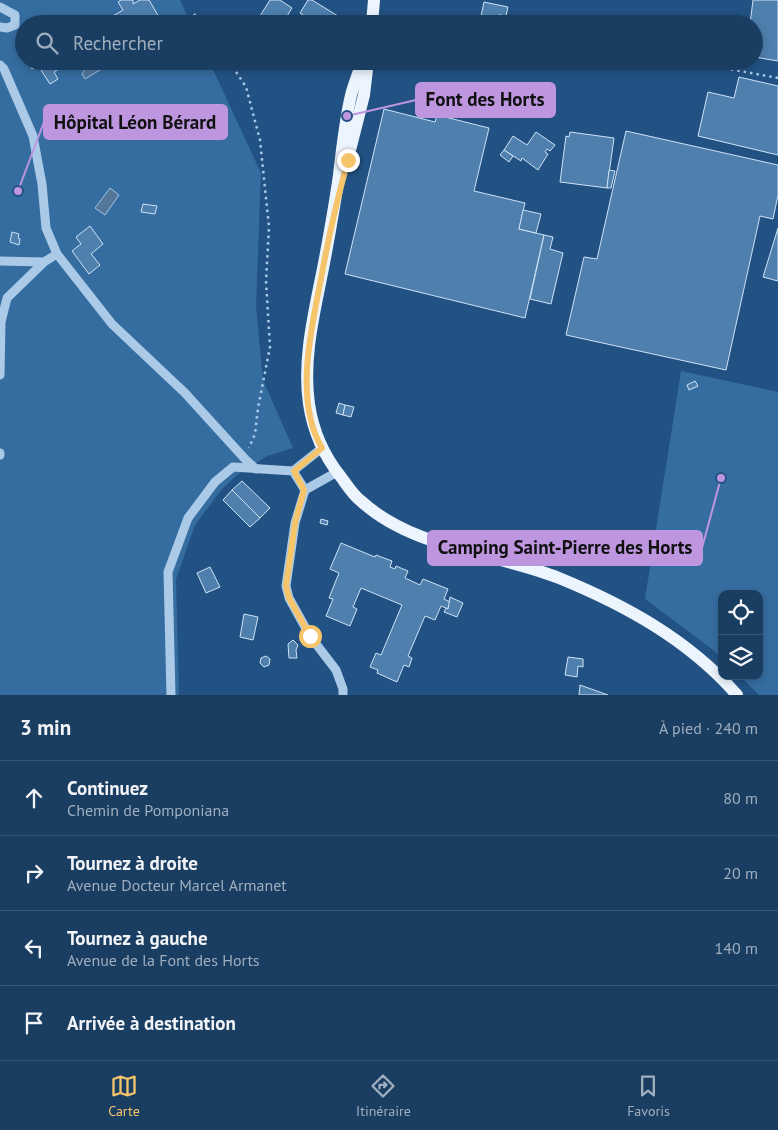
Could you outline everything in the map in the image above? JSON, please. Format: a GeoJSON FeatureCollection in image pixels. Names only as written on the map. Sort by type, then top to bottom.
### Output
{"type":"FeatureCollection","features":[{"type":"Feature","properties":{"kind":"main road"},"geometry":{"type":"LineString","coordinates":[[373,15],[374,0]]}},
{"type":"Feature","properties":{"kind":"main road"},"geometry":{"type":"LineString","coordinates":[[359,70],[347,116],[334,210],[308,349],[309,404],[313,425],[322,448],[337,472],[360,501],[389,522],[409,532],[438,542],[556,577],[612,600],[657,627],[693,653],[737,695]]}},
{"type":"Feature","properties":{"kind":"main road"},"geometry":{"type":"LineString","coordinates":[[334,210],[368,70]]}},
{"type":"Feature","properties":{"kind":"street"},"geometry":{"type":"LineString","coordinates":[[0,7],[15,15],[15,25],[0,28]]}},
{"type":"Feature","properties":{"kind":"street"},"geometry":{"type":"LineString","coordinates":[[0,65],[4,69],[33,136],[42,184],[46,228],[57,254],[112,324],[185,393],[244,459],[256,468]]}},
{"type":"Feature","properties":{"kind":"street"},"geometry":{"type":"LineString","coordinates":[[0,375],[1,322],[7,298],[44,262],[57,254]]}},
{"type":"Feature","properties":{"kind":"street"},"geometry":{"type":"LineString","coordinates":[[0,262],[44,262]]}},
{"type":"Feature","properties":{"kind":"street"},"geometry":{"type":"LineString","coordinates":[[171,695],[168,572],[188,518],[215,482],[233,467],[294,471],[322,448]]}},
{"type":"Feature","properties":{"kind":"street"},"geometry":{"type":"LineString","coordinates":[[294,471],[304,490],[295,523],[286,586],[289,598],[307,629],[336,670],[343,689],[343,695]]}},
{"type":"Feature","properties":{"kind":"street"},"geometry":{"type":"LineString","coordinates":[[304,490],[337,472]]}},
{"type":"Feature","properties":{"kind":"path"},"geometry":{"type":"LineString","coordinates":[[236,70],[246,87],[260,140],[269,227],[266,280],[270,347],[255,434],[244,459]]}},
{"type":"Feature","properties":{"kind":"path"},"geometry":{"type":"LineString","coordinates":[[735,70],[778,78]]}},
{"type":"Feature","properties":{"kind":"shaded area"},"geometry":{"type":"Polygon","coordinates":[[[0,0],[180,0],[187,15],[15,15],[15,70],[213,70],[261,173],[256,306],[263,380],[293,448],[267,456],[237,475],[222,489],[195,525],[176,579],[179,695],[0,695],[0,0]]]}},
{"type":"Feature","properties":{"kind":"shaded area"},"geometry":{"type":"Polygon","coordinates":[[[84,70],[100,70],[85,79],[82,74],[84,70]]]}},
{"type":"Feature","properties":{"kind":"shaded area"},"geometry":{"type":"Polygon","coordinates":[[[110,188],[119,195],[105,215],[95,208],[110,188]]]}},
{"type":"Feature","properties":{"kind":"shaded area"},"geometry":{"type":"Polygon","coordinates":[[[681,371],[778,392],[778,695],[759,695],[744,680],[763,680],[763,590],[718,590],[718,654],[645,599],[681,371]]]}},
{"type":"Feature","properties":{"kind":"building"},"geometry":{"type":"Polygon","coordinates":[[[121,0],[133,0],[133,4],[140,0],[149,0],[158,15],[115,15],[123,10],[118,2],[121,0]]]}},
{"type":"Feature","properties":{"kind":"building"},"geometry":{"type":"Polygon","coordinates":[[[270,0],[280,0],[292,8],[288,15],[261,15],[270,0]]]}},
{"type":"Feature","properties":{"kind":"building"},"geometry":{"type":"Polygon","coordinates":[[[308,0],[312,0],[336,15],[303,15],[300,13],[308,0]]]}},
{"type":"Feature","properties":{"kind":"building"},"geometry":{"type":"Polygon","coordinates":[[[753,0],[778,0],[778,61],[763,58],[763,15],[751,15],[753,0]]]}},
{"type":"Feature","properties":{"kind":"building"},"geometry":{"type":"Polygon","coordinates":[[[484,2],[508,7],[506,15],[481,15],[484,2]]]}},
{"type":"Feature","properties":{"kind":"building"},"geometry":{"type":"Polygon","coordinates":[[[41,70],[57,70],[54,72],[58,79],[50,84],[41,70]]]}},
{"type":"Feature","properties":{"kind":"building"},"geometry":{"type":"Polygon","coordinates":[[[739,77],[778,86],[778,155],[698,136],[708,92],[734,98],[739,77]]]}},
{"type":"Feature","properties":{"kind":"building"},"geometry":{"type":"Polygon","coordinates":[[[384,109],[435,122],[437,115],[489,128],[474,191],[525,203],[519,229],[544,235],[525,318],[345,274],[384,109]]]}},
{"type":"Feature","properties":{"kind":"building"},"geometry":{"type":"Polygon","coordinates":[[[626,131],[778,165],[778,195],[773,219],[760,216],[726,370],[566,335],[584,257],[597,259],[626,131]]]}},
{"type":"Feature","properties":{"kind":"building"},"geometry":{"type":"Polygon","coordinates":[[[536,132],[555,145],[550,151],[547,149],[545,152],[548,154],[538,170],[522,158],[521,161],[504,150],[513,136],[527,145],[536,132]]]}},
{"type":"Feature","properties":{"kind":"building"},"geometry":{"type":"Polygon","coordinates":[[[570,132],[614,138],[607,188],[560,182],[566,136],[569,137],[570,132]]]}},
{"type":"Feature","properties":{"kind":"building"},"geometry":{"type":"Polygon","coordinates":[[[504,150],[513,156],[509,162],[500,155],[504,150]]]}},
{"type":"Feature","properties":{"kind":"building"},"geometry":{"type":"Polygon","coordinates":[[[609,170],[615,171],[611,188],[607,188],[609,170]]]}},
{"type":"Feature","properties":{"kind":"building"},"geometry":{"type":"Polygon","coordinates":[[[143,204],[157,206],[155,214],[141,212],[143,204]]]}},
{"type":"Feature","properties":{"kind":"building"},"geometry":{"type":"Polygon","coordinates":[[[523,210],[541,214],[536,233],[519,229],[523,210]]]}},
{"type":"Feature","properties":{"kind":"building"},"geometry":{"type":"Polygon","coordinates":[[[90,226],[103,244],[91,254],[100,265],[89,274],[72,251],[81,244],[76,237],[90,226]]]}},
{"type":"Feature","properties":{"kind":"building"},"geometry":{"type":"Polygon","coordinates":[[[778,228],[778,281],[763,277],[778,228]]]}},
{"type":"Feature","properties":{"kind":"building"},"geometry":{"type":"Polygon","coordinates":[[[12,232],[19,234],[19,245],[10,242],[12,232]]]}},
{"type":"Feature","properties":{"kind":"building"},"geometry":{"type":"Polygon","coordinates":[[[544,235],[553,237],[550,249],[563,253],[551,304],[530,299],[544,235]]]}},
{"type":"Feature","properties":{"kind":"building"},"geometry":{"type":"Polygon","coordinates":[[[695,381],[698,386],[689,390],[687,385],[695,381]]]}},
{"type":"Feature","properties":{"kind":"building"},"geometry":{"type":"Polygon","coordinates":[[[339,403],[345,405],[343,415],[336,413],[339,403]]]}},
{"type":"Feature","properties":{"kind":"building"},"geometry":{"type":"Polygon","coordinates":[[[345,405],[354,407],[351,417],[343,415],[345,405]]]}},
{"type":"Feature","properties":{"kind":"building"},"geometry":{"type":"Polygon","coordinates":[[[242,481],[270,508],[260,518],[232,490],[242,481]]]}},
{"type":"Feature","properties":{"kind":"building"},"geometry":{"type":"Polygon","coordinates":[[[232,490],[260,518],[250,527],[223,500],[232,490]]]}},
{"type":"Feature","properties":{"kind":"building"},"geometry":{"type":"Polygon","coordinates":[[[321,519],[328,521],[327,525],[320,523],[321,519]]]}},
{"type":"Feature","properties":{"kind":"building"},"geometry":{"type":"Polygon","coordinates":[[[341,543],[375,557],[376,555],[392,561],[390,567],[395,569],[396,566],[408,571],[405,578],[420,585],[423,579],[448,589],[444,599],[450,602],[448,609],[441,606],[435,620],[425,616],[408,656],[412,658],[409,667],[404,665],[397,682],[377,673],[378,670],[370,667],[376,653],[381,655],[402,605],[361,588],[353,607],[357,609],[350,626],[326,616],[333,599],[329,598],[339,573],[330,569],[341,543]]]}},
{"type":"Feature","properties":{"kind":"building"},"geometry":{"type":"Polygon","coordinates":[[[210,567],[220,587],[206,593],[197,573],[210,567]]]}},
{"type":"Feature","properties":{"kind":"building"},"geometry":{"type":"Polygon","coordinates":[[[450,597],[463,603],[457,617],[444,612],[446,608],[448,609],[450,597]]]}},
{"type":"Feature","properties":{"kind":"building"},"geometry":{"type":"Polygon","coordinates":[[[244,614],[258,617],[253,640],[240,637],[244,614]]]}},
{"type":"Feature","properties":{"kind":"building"},"geometry":{"type":"Polygon","coordinates":[[[293,640],[298,645],[296,650],[297,658],[289,658],[288,644],[293,640]]]}},
{"type":"Feature","properties":{"kind":"building"},"geometry":{"type":"Polygon","coordinates":[[[266,656],[270,659],[269,665],[264,667],[260,663],[261,658],[266,656]]]}},
{"type":"Feature","properties":{"kind":"building"},"geometry":{"type":"Polygon","coordinates":[[[568,657],[583,659],[583,667],[578,666],[577,677],[565,675],[568,657]]]}},
{"type":"Feature","properties":{"kind":"building"},"geometry":{"type":"Polygon","coordinates":[[[580,685],[608,695],[579,695],[580,685]]]}},
{"type":"Feature","properties":{"kind":"place","name":"Font des Horts"},"geometry":{"type":"Point","coordinates":[347,116]}},
{"type":"Feature","properties":{"kind":"place","name":"Hôpital Léon Bérard"},"geometry":{"type":"Point","coordinates":[18,191]}},
{"type":"Feature","properties":{"kind":"place","name":"Camping Saint-Pierre des Horts"},"geometry":{"type":"Point","coordinates":[721,478]}},
{"type":"Feature","properties":{"kind":"route"},"geometry":{"type":"LineString","coordinates":[[310,636],[289,598],[286,586],[295,523],[304,490],[294,471],[322,448],[313,425],[309,404],[308,349],[334,210],[348,160]]}}]}
